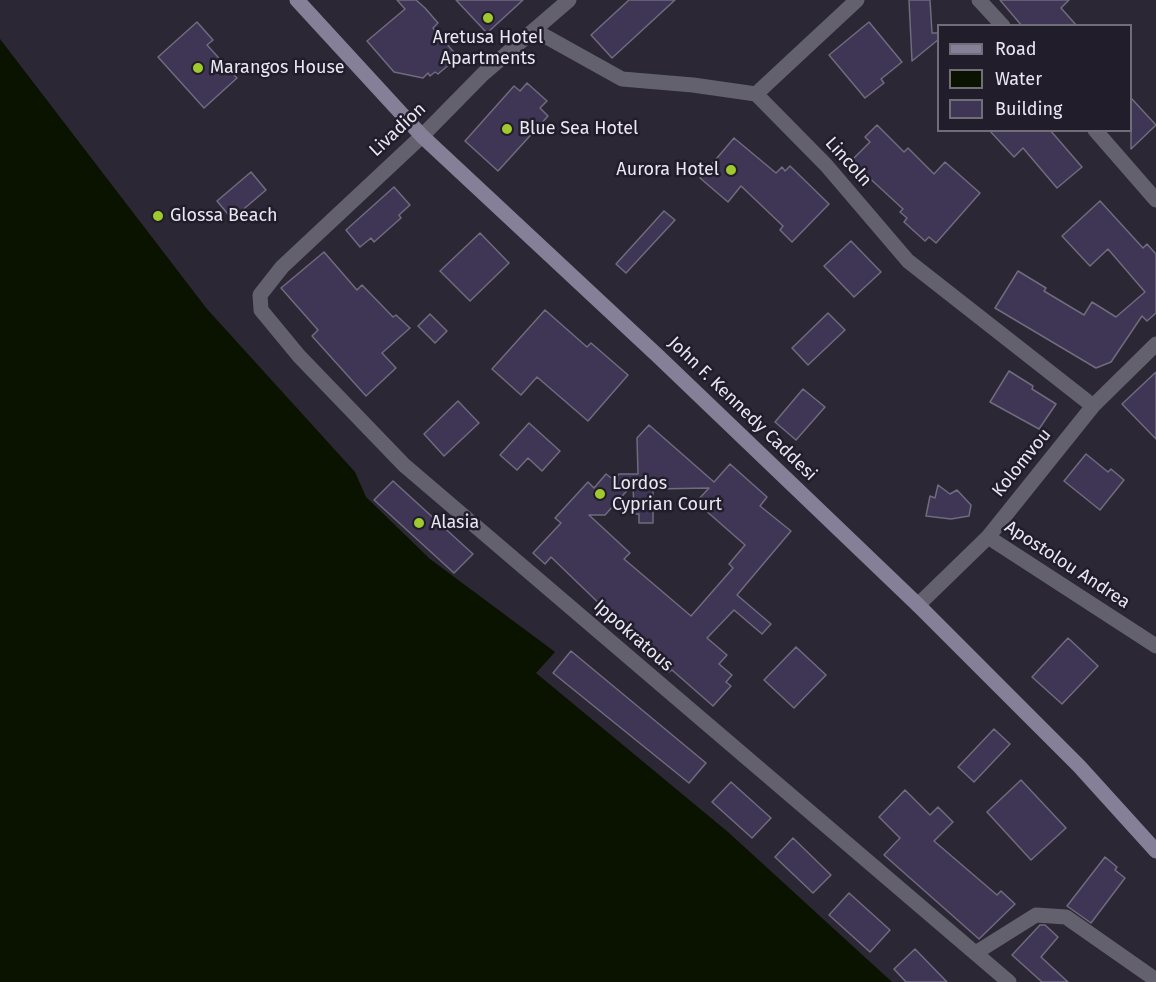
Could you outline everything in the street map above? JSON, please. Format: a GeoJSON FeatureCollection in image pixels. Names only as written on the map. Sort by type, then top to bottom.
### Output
{"type":"FeatureCollection","features":[{"type":"Feature","properties":{"kind":"street","name":"John F. Kennedy Caddesi"},"geometry":{"type":"LineString","coordinates":[[297,0],[423,136],[659,357],[918,605],[1079,766],[1156,850]]}},
{"type":"Feature","properties":{"kind":"street","name":"Livadion"},"geometry":{"type":"LineString","coordinates":[[260,295],[282,267],[423,136],[483,74],[569,0]]}},
{"type":"Feature","properties":{"kind":"street"},"geometry":{"type":"LineString","coordinates":[[534,30],[622,79],[693,85],[756,94],[857,0]]}},
{"type":"Feature","properties":{"kind":"street"},"geometry":{"type":"LineString","coordinates":[[979,0],[1001,24]]}},
{"type":"Feature","properties":{"kind":"street","name":"Lincoln"},"geometry":{"type":"LineString","coordinates":[[756,94],[826,165],[908,261],[1093,406]]}},
{"type":"Feature","properties":{"kind":"street"},"geometry":{"type":"LineString","coordinates":[[1097,132],[1156,200]]}},
{"type":"Feature","properties":{"kind":"street","name":"Ippokratous"},"geometry":{"type":"LineString","coordinates":[[260,295],[261,310],[299,356],[404,465],[1010,982]]}},
{"type":"Feature","properties":{"kind":"street","name":"Kolomvou"},"geometry":{"type":"LineString","coordinates":[[918,605],[988,537],[1093,406],[1156,344]]}},
{"type":"Feature","properties":{"kind":"street","name":"Apostolou Andrea"},"geometry":{"type":"LineString","coordinates":[[988,537],[1156,646]]}},
{"type":"Feature","properties":{"kind":"street"},"geometry":{"type":"LineString","coordinates":[[977,952],[1036,915],[1066,917],[1156,980]]}},
{"type":"Feature","properties":{"kind":"water"},"geometry":{"type":"Polygon","coordinates":[[[0,39],[207,309],[355,472],[366,497],[430,559],[555,652],[536,673],[728,832],[892,982],[0,982],[0,39]]]}},
{"type":"Feature","properties":{"kind":"building"},"geometry":{"type":"Polygon","coordinates":[[[397,0],[416,0],[425,8],[438,23],[433,28],[458,57],[438,74],[435,72],[430,76],[428,73],[423,78],[394,72],[367,41],[405,9],[397,0]]]}},
{"type":"Feature","properties":{"kind":"building","name":"Aretusa Hotel Apartments"},"geometry":{"type":"Polygon","coordinates":[[[456,0],[523,0],[487,33],[456,0]]]}},
{"type":"Feature","properties":{"kind":"building"},"geometry":{"type":"Polygon","coordinates":[[[629,0],[675,0],[612,58],[591,35],[629,0]]]}},
{"type":"Feature","properties":{"kind":"building"},"geometry":{"type":"Polygon","coordinates":[[[909,0],[930,0],[932,33],[937,33],[937,41],[912,61],[909,0]]]}},
{"type":"Feature","properties":{"kind":"building"},"geometry":{"type":"Polygon","coordinates":[[[1000,0],[1069,0],[1061,8],[1075,24],[1020,24],[1000,0]]]}},
{"type":"Feature","properties":{"kind":"building","name":"Marangos House"},"geometry":{"type":"Polygon","coordinates":[[[197,22],[213,40],[207,45],[237,78],[204,108],[158,57],[197,22]]]}},
{"type":"Feature","properties":{"kind":"building"},"geometry":{"type":"Polygon","coordinates":[[[869,22],[902,62],[881,79],[884,83],[865,98],[829,55],[869,22]]]}},
{"type":"Feature","properties":{"kind":"building","name":"Blue Sea Hotel"},"geometry":{"type":"Polygon","coordinates":[[[527,83],[547,101],[540,108],[548,116],[498,171],[465,141],[514,86],[520,91],[527,83]]]}},
{"type":"Feature","properties":{"kind":"building"},"geometry":{"type":"Polygon","coordinates":[[[1132,99],[1156,125],[1131,149],[1132,132],[1132,99]]]}},
{"type":"Feature","properties":{"kind":"building"},"geometry":{"type":"Polygon","coordinates":[[[877,125],[904,152],[908,148],[934,174],[945,162],[980,193],[936,243],[929,237],[925,241],[904,222],[907,218],[900,212],[903,209],[851,161],[870,142],[865,137],[877,125]]]}},
{"type":"Feature","properties":{"kind":"building"},"geometry":{"type":"Polygon","coordinates":[[[991,132],[1052,132],[1082,167],[1057,188],[1023,148],[1014,157],[991,132]]]}},
{"type":"Feature","properties":{"kind":"building"},"geometry":{"type":"Polygon","coordinates":[[[734,138],[776,173],[782,167],[785,171],[790,166],[829,204],[792,242],[780,230],[783,226],[741,186],[728,202],[700,178],[734,138]]]}},
{"type":"Feature","properties":{"kind":"building"},"geometry":{"type":"Polygon","coordinates":[[[251,172],[266,190],[232,219],[217,201],[251,172]]]}},
{"type":"Feature","properties":{"kind":"building"},"geometry":{"type":"Polygon","coordinates":[[[394,187],[410,205],[399,215],[401,218],[374,242],[371,238],[360,247],[346,230],[394,187]]]}},
{"type":"Feature","properties":{"kind":"building"},"geometry":{"type":"Polygon","coordinates":[[[1100,201],[1143,248],[1147,244],[1156,254],[1156,313],[1147,321],[1142,316],[1111,362],[1096,368],[995,308],[1018,271],[1046,288],[1044,291],[1084,315],[1092,302],[1116,317],[1145,292],[1108,249],[1090,266],[1062,236],[1100,201]]]}},
{"type":"Feature","properties":{"kind":"building"},"geometry":{"type":"Polygon","coordinates":[[[664,211],[675,220],[626,273],[616,264],[664,211]]]}},
{"type":"Feature","properties":{"kind":"building"},"geometry":{"type":"Polygon","coordinates":[[[480,233],[509,263],[470,301],[440,271],[480,233]]]}},
{"type":"Feature","properties":{"kind":"building"},"geometry":{"type":"Polygon","coordinates":[[[851,241],[881,272],[854,297],[824,266],[851,241]]]}},
{"type":"Feature","properties":{"kind":"building"},"geometry":{"type":"Polygon","coordinates":[[[324,252],[357,290],[362,285],[393,317],[396,315],[410,328],[382,353],[396,368],[366,396],[312,336],[318,330],[281,288],[324,252]]]}},
{"type":"Feature","properties":{"kind":"building"},"geometry":{"type":"Polygon","coordinates":[[[545,310],[587,347],[591,343],[628,375],[588,421],[537,377],[521,395],[492,369],[545,310]]]}},
{"type":"Feature","properties":{"kind":"building"},"geometry":{"type":"Polygon","coordinates":[[[828,313],[845,330],[808,365],[792,348],[828,313]]]}},
{"type":"Feature","properties":{"kind":"building"},"geometry":{"type":"Polygon","coordinates":[[[430,314],[447,331],[435,343],[418,326],[430,314]]]}},
{"type":"Feature","properties":{"kind":"building"},"geometry":{"type":"Polygon","coordinates":[[[1009,371],[1056,404],[1039,429],[990,402],[1009,371]]]}},
{"type":"Feature","properties":{"kind":"building"},"geometry":{"type":"Polygon","coordinates":[[[1156,372],[1156,439],[1122,404],[1156,372]]]}},
{"type":"Feature","properties":{"kind":"building"},"geometry":{"type":"Polygon","coordinates":[[[803,389],[825,407],[796,440],[775,422],[803,389]]]}},
{"type":"Feature","properties":{"kind":"building"},"geometry":{"type":"Polygon","coordinates":[[[458,401],[479,423],[444,456],[424,434],[458,401]]]}},
{"type":"Feature","properties":{"kind":"building"},"geometry":{"type":"Polygon","coordinates":[[[529,423],[560,451],[542,471],[528,458],[517,470],[500,455],[529,423]]]}},
{"type":"Feature","properties":{"kind":"building"},"geometry":{"type":"Polygon","coordinates":[[[649,425],[714,482],[730,464],[767,497],[760,506],[791,531],[737,595],[771,624],[762,634],[734,610],[707,638],[727,655],[719,664],[732,675],[726,682],[731,686],[713,706],[672,670],[669,672],[651,656],[655,651],[608,612],[551,557],[545,564],[533,553],[561,523],[555,518],[588,482],[594,488],[606,474],[614,480],[619,474],[638,474],[637,438],[649,425]],[[633,484],[605,515],[589,515],[630,553],[624,559],[691,616],[733,568],[729,564],[745,545],[696,502],[709,488],[653,489],[653,523],[639,523],[639,514],[634,514],[633,484]]]}},
{"type":"Feature","properties":{"kind":"building"},"geometry":{"type":"Polygon","coordinates":[[[1086,454],[1108,472],[1111,469],[1124,480],[1100,510],[1064,481],[1086,454]]]}},
{"type":"Feature","properties":{"kind":"building","name":"Alasia"},"geometry":{"type":"Polygon","coordinates":[[[393,481],[473,554],[454,573],[374,500],[393,481]]]}},
{"type":"Feature","properties":{"kind":"building"},"geometry":{"type":"Polygon","coordinates":[[[938,485],[950,494],[957,490],[971,505],[969,516],[951,519],[926,516],[930,496],[935,498],[938,485]]]}},
{"type":"Feature","properties":{"kind":"building"},"geometry":{"type":"Polygon","coordinates":[[[1068,638],[1098,666],[1062,704],[1032,677],[1068,638]]]}},
{"type":"Feature","properties":{"kind":"building"},"geometry":{"type":"Polygon","coordinates":[[[796,647],[826,675],[794,708],[764,680],[796,647]]]}},
{"type":"Feature","properties":{"kind":"building"},"geometry":{"type":"Polygon","coordinates":[[[571,651],[706,763],[689,783],[553,673],[571,651]]]}},
{"type":"Feature","properties":{"kind":"building"},"geometry":{"type":"Polygon","coordinates":[[[994,729],[1010,744],[974,782],[958,767],[994,729]]]}},
{"type":"Feature","properties":{"kind":"building"},"geometry":{"type":"Polygon","coordinates":[[[1021,780],[1066,828],[1031,860],[987,812],[1021,780]]]}},
{"type":"Feature","properties":{"kind":"building"},"geometry":{"type":"Polygon","coordinates":[[[731,782],[771,818],[752,838],[712,802],[731,782]]]}},
{"type":"Feature","properties":{"kind":"building"},"geometry":{"type":"Polygon","coordinates":[[[905,790],[930,815],[938,807],[953,822],[934,841],[997,895],[1001,891],[1015,904],[979,939],[884,855],[900,838],[879,817],[905,790]]]}},
{"type":"Feature","properties":{"kind":"building"},"geometry":{"type":"Polygon","coordinates":[[[793,838],[831,875],[813,893],[775,857],[793,838]]]}},
{"type":"Feature","properties":{"kind":"building"},"geometry":{"type":"Polygon","coordinates":[[[1105,857],[1125,878],[1091,923],[1067,906],[1105,857]]]}},
{"type":"Feature","properties":{"kind":"building"},"geometry":{"type":"Polygon","coordinates":[[[849,893],[890,930],[870,952],[829,915],[849,893]]]}},
{"type":"Feature","properties":{"kind":"building"},"geometry":{"type":"Polygon","coordinates":[[[1040,925],[1045,925],[1058,937],[1041,957],[1068,982],[1042,982],[1012,955],[1040,925]]]}},
{"type":"Feature","properties":{"kind":"building"},"geometry":{"type":"Polygon","coordinates":[[[915,949],[947,982],[906,982],[894,969],[915,949]]]}},
{"type":"Feature","properties":{"kind":"place","name":"Aretusa Hotel Apartments"},"geometry":{"type":"Point","coordinates":[488,18]}},
{"type":"Feature","properties":{"kind":"place","name":"Marangos House"},"geometry":{"type":"Point","coordinates":[198,68]}},
{"type":"Feature","properties":{"kind":"place","name":"Blue Sea Hotel"},"geometry":{"type":"Point","coordinates":[507,129]}},
{"type":"Feature","properties":{"kind":"place","name":"Aurora Hotel"},"geometry":{"type":"Point","coordinates":[731,170]}},
{"type":"Feature","properties":{"kind":"place","name":"Glossa Beach"},"geometry":{"type":"Point","coordinates":[158,216]}},
{"type":"Feature","properties":{"kind":"place","name":"Lordos Cyprian Court"},"geometry":{"type":"Point","coordinates":[600,494]}},
{"type":"Feature","properties":{"kind":"place","name":"Alasia"},"geometry":{"type":"Point","coordinates":[419,523]}}]}
